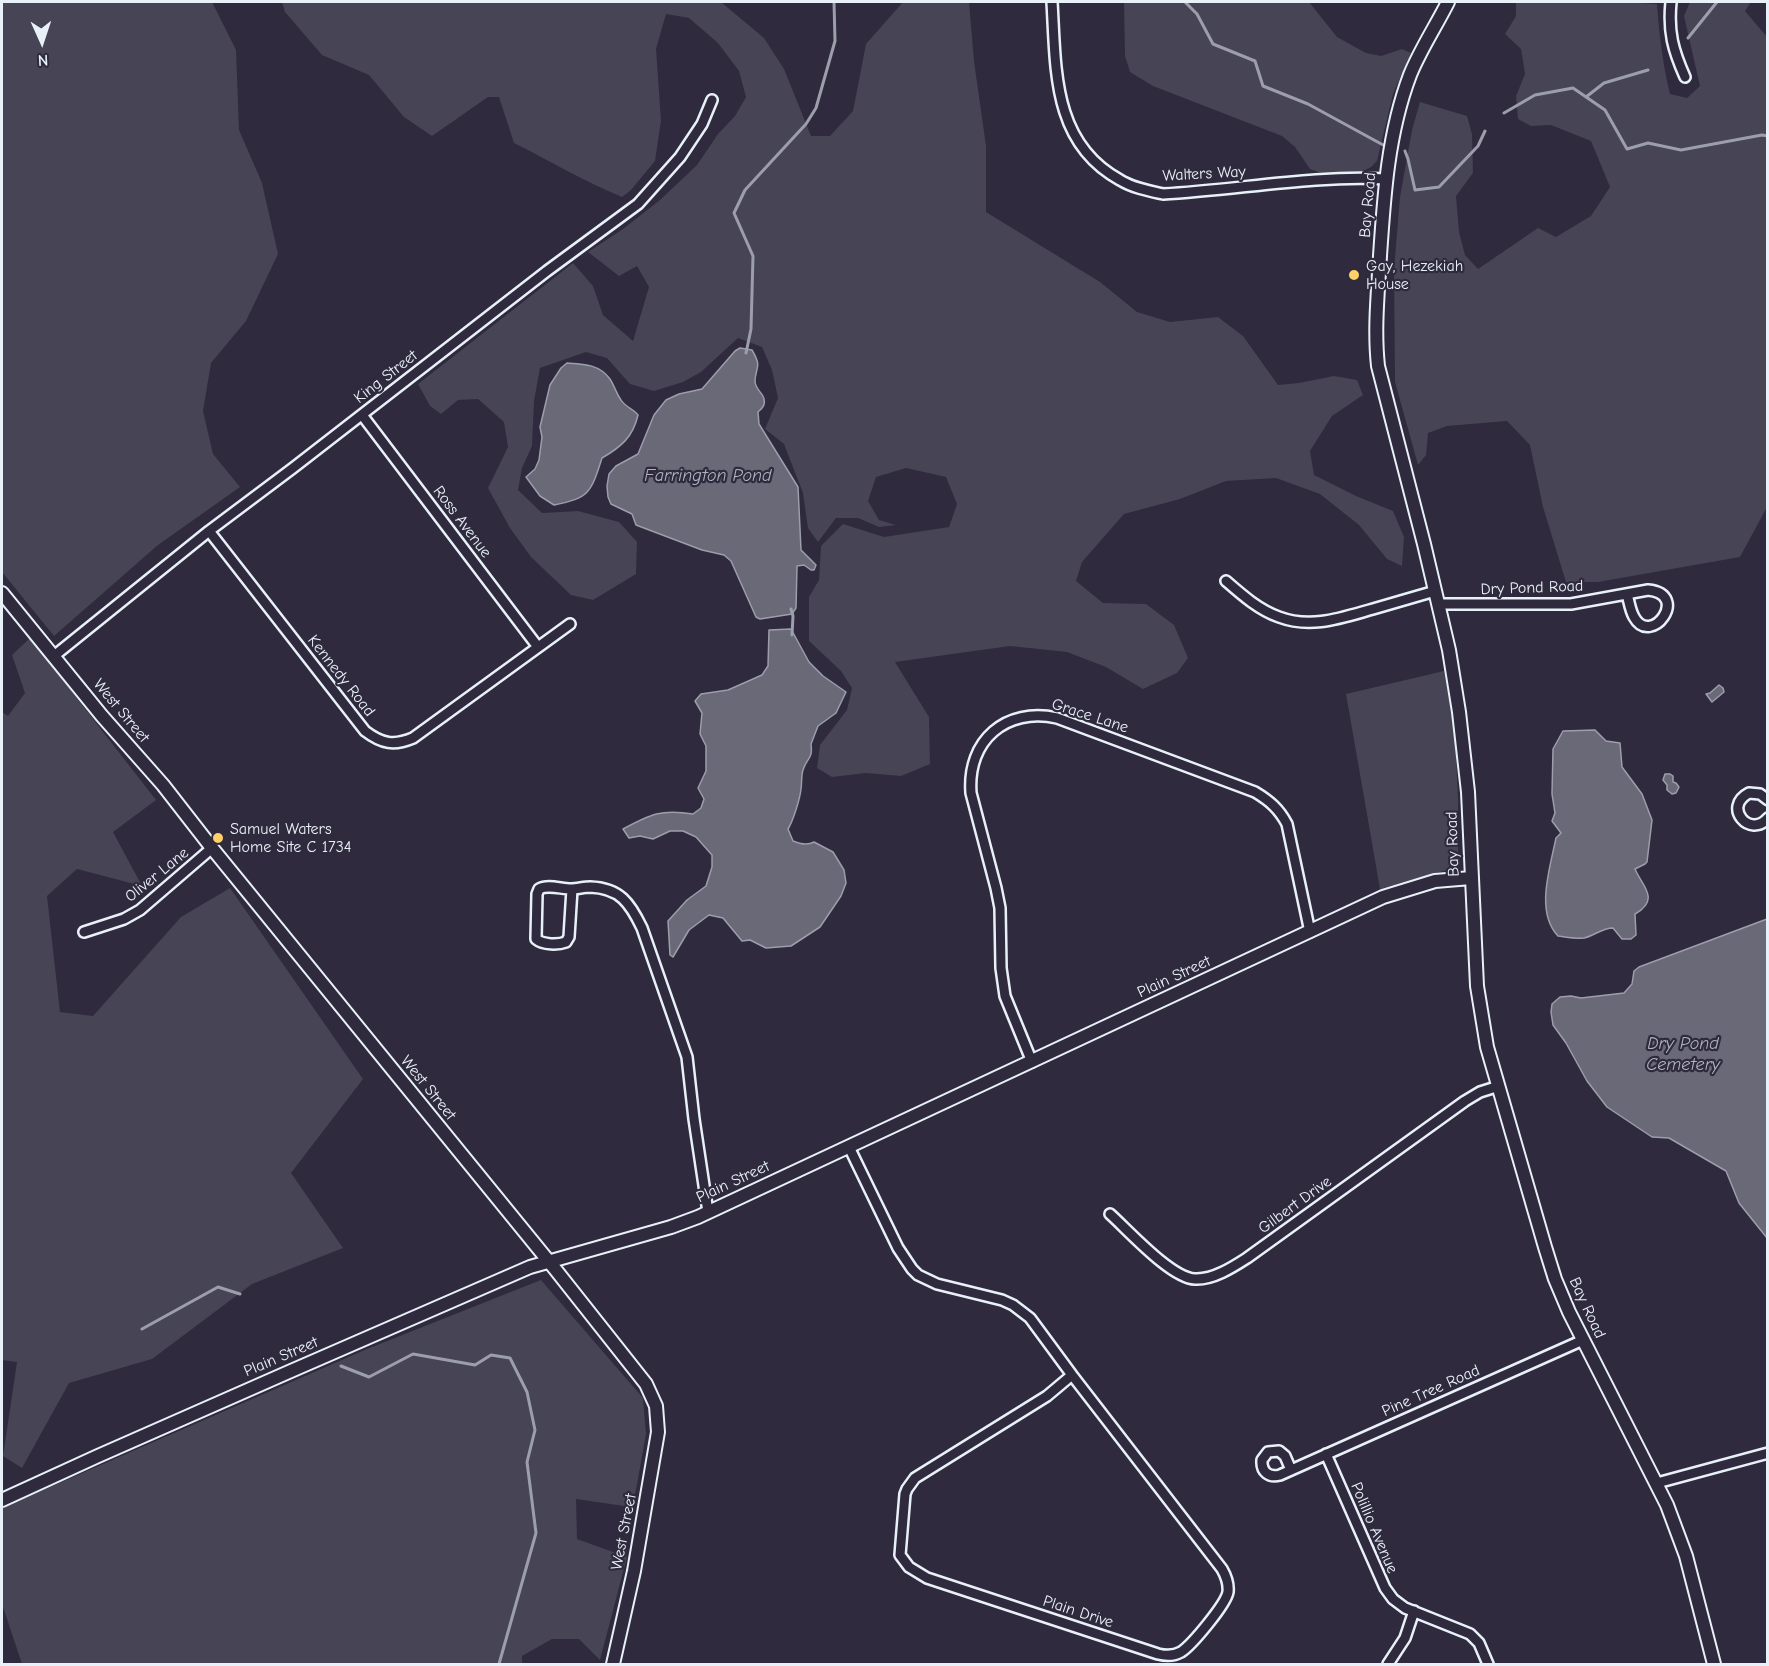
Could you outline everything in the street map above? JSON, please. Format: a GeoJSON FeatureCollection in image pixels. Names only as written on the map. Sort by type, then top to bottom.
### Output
{"type":"FeatureCollection","features":[{"type":"Feature","properties":{"kind":"street","name":"Walters Way"},"geometry":{"type":"LineString","coordinates":[[1052,2],[1056,69],[1061,105],[1079,144],[1096,164],[1120,180],[1140,189],[1163,194],[1317,180],[1386,179]]}},
{"type":"Feature","properties":{"kind":"street","name":"Bay Road"},"geometry":{"type":"LineString","coordinates":[[1448,2],[1410,75],[1395,126],[1386,179],[1375,336],[1378,366],[1449,650],[1463,737],[1468,792],[1477,986],[1487,1047],[1552,1268],[1564,1301],[1657,1483],[1674,1522],[1686,1556],[1714,1665]]}},
{"type":"Feature","properties":{"kind":"street"},"geometry":{"type":"LineString","coordinates":[[1671,2],[1670,35],[1685,77]]}},
{"type":"Feature","properties":{"kind":"street","name":"King Street"},"geometry":{"type":"LineString","coordinates":[[54,656],[208,531],[638,204],[680,157],[702,124],[712,100]]}},
{"type":"Feature","properties":{"kind":"street","name":"Ross Avenue"},"geometry":{"type":"LineString","coordinates":[[362,415],[538,647]]}},
{"type":"Feature","properties":{"kind":"street","name":"Kennedy Road"},"geometry":{"type":"LineString","coordinates":[[208,531],[365,731],[387,742],[400,743],[413,738],[570,624]]}},
{"type":"Feature","properties":{"kind":"street","name":"Dry Pond Road"},"geometry":{"type":"LineString","coordinates":[[1227,581],[1266,612],[1304,623],[1330,621],[1436,598],[1551,605],[1579,603],[1648,590],[1659,593],[1666,601],[1665,616],[1653,625],[1639,622],[1632,614],[1627,594]]}},
{"type":"Feature","properties":{"kind":"street","name":"West Street"},"geometry":{"type":"LineString","coordinates":[[2,593],[102,717],[163,785],[212,849],[640,1375],[651,1395],[658,1418],[658,1432],[613,1665]]}},
{"type":"Feature","properties":{"kind":"street","name":"Grace Lane"},"geometry":{"type":"LineString","coordinates":[[1032,1062],[1005,996],[1001,968],[1000,908],[970,781],[975,757],[980,747],[992,732],[1008,722],[1032,715],[1057,718],[1255,792],[1270,801],[1287,824],[1310,932]]}},
{"type":"Feature","properties":{"kind":"street"},"geometry":{"type":"LineString","coordinates":[[1767,800],[1761,794],[1749,793],[1740,799],[1738,804],[1739,816],[1748,824],[1757,826],[1767,818]]}},
{"type":"Feature","properties":{"kind":"street","name":"Oliver Lane"},"geometry":{"type":"LineString","coordinates":[[84,932],[124,919],[140,910],[212,849]]}},
{"type":"Feature","properties":{"kind":"street","name":"Plain Street"},"geometry":{"type":"LineString","coordinates":[[2,1500],[291,1371],[530,1268],[671,1227],[708,1212],[1396,892],[1435,882],[1471,878]]}},
{"type":"Feature","properties":{"kind":"street"},"geometry":{"type":"LineString","coordinates":[[572,889],[568,940],[561,943],[542,942],[535,936],[538,889],[543,886],[572,889],[594,888],[618,895],[630,906],[642,928],[687,1057],[708,1212]]}},
{"type":"Feature","properties":{"kind":"street","name":"Gilbert Drive"},"geometry":{"type":"LineString","coordinates":[[1110,1214],[1167,1267],[1183,1277],[1196,1280],[1207,1277],[1232,1268],[1465,1101],[1480,1092],[1499,1086]]}},
{"type":"Feature","properties":{"kind":"street","name":"Plain Drive"},"geometry":{"type":"LineString","coordinates":[[849,1147],[898,1248],[912,1269],[918,1275],[937,1284],[992,1296],[1013,1305],[1030,1318],[1215,1559],[1227,1578],[1228,1592],[1222,1605],[1179,1653],[1158,1654],[927,1578],[909,1567],[900,1555],[905,1494],[915,1478],[1047,1396],[1072,1375]]}},
{"type":"Feature","properties":{"kind":"street","name":"Pine Tree Road"},"geometry":{"type":"LineString","coordinates":[[1291,1470],[1583,1340]]}},
{"type":"Feature","properties":{"kind":"street"},"geometry":{"type":"LineString","coordinates":[[1657,1483],[1767,1453]]}},
{"type":"Feature","properties":{"kind":"street","name":"Polillio Avenue"},"geometry":{"type":"LineString","coordinates":[[1326,1454],[1381,1583],[1393,1599],[1405,1608],[1470,1634],[1479,1643],[1488,1665]]}},
{"type":"Feature","properties":{"kind":"street"},"geometry":{"type":"LineString","coordinates":[[1388,1665],[1405,1638],[1413,1611]]}},
{"type":"Feature","properties":{"kind":"shaded area"},"geometry":{"type":"Polygon","coordinates":[[[2,2],[212,2],[236,50],[239,130],[262,183],[278,254],[246,321],[211,363],[203,411],[213,454],[240,487],[158,545],[54,636],[2,572],[2,2]]]}},
{"type":"Feature","properties":{"kind":"shaded area"},"geometry":{"type":"Polygon","coordinates":[[[282,2],[721,2],[764,38],[784,69],[811,136],[830,136],[853,111],[866,44],[903,2],[969,2],[974,61],[986,146],[986,212],[1100,282],[1137,312],[1170,322],[1218,317],[1243,336],[1278,385],[1334,376],[1357,380],[1363,395],[1332,416],[1310,451],[1314,475],[1393,511],[1404,537],[1402,566],[1387,559],[1359,525],[1320,494],[1276,478],[1226,481],[1180,499],[1124,514],[1082,562],[1076,581],[1103,603],[1146,604],[1174,625],[1188,658],[1177,673],[1143,689],[1106,667],[1067,652],[1010,646],[895,662],[929,717],[930,764],[901,776],[866,773],[832,777],[817,768],[820,745],[847,710],[852,688],[841,671],[809,641],[809,597],[819,580],[821,546],[843,524],[884,537],[949,527],[957,504],[946,477],[906,468],[876,477],[868,501],[879,520],[896,525],[879,527],[858,518],[836,518],[818,542],[808,528],[803,493],[784,444],[765,429],[778,398],[772,370],[762,347],[738,338],[701,372],[683,382],[654,391],[630,384],[607,358],[586,352],[540,368],[534,401],[532,446],[522,468],[518,490],[542,513],[578,511],[619,522],[637,542],[636,574],[593,600],[571,595],[531,557],[510,528],[488,488],[508,447],[504,422],[478,399],[458,400],[441,414],[430,406],[418,384],[573,263],[593,286],[603,315],[633,341],[649,287],[637,266],[619,276],[588,252],[623,229],[660,200],[697,165],[718,134],[735,116],[746,97],[739,71],[718,43],[689,18],[666,14],[656,49],[661,121],[655,161],[631,190],[622,197],[514,143],[499,97],[488,97],[432,136],[404,117],[369,75],[322,55],[285,12],[282,2]]]}},
{"type":"Feature","properties":{"kind":"shaded area"},"geometry":{"type":"Polygon","coordinates":[[[1124,2],[1309,2],[1337,37],[1366,53],[1381,56],[1402,49],[1411,53],[1393,94],[1377,161],[1363,171],[1324,174],[1310,169],[1295,147],[1282,136],[1153,86],[1130,72],[1125,56],[1124,2]]]}},
{"type":"Feature","properties":{"kind":"shaded area"},"geometry":{"type":"Polygon","coordinates":[[[1516,2],[1657,4],[1665,72],[1670,94],[1687,98],[1700,86],[1684,16],[1690,2],[1751,2],[1745,11],[1767,37],[1767,507],[1740,557],[1598,582],[1566,582],[1543,507],[1530,445],[1507,421],[1447,426],[1428,433],[1426,455],[1418,465],[1395,382],[1394,270],[1400,197],[1412,130],[1420,102],[1467,116],[1472,134],[1473,173],[1456,196],[1459,232],[1465,255],[1478,269],[1538,228],[1556,237],[1591,216],[1610,187],[1591,141],[1551,125],[1531,126],[1518,119],[1516,96],[1525,74],[1521,49],[1505,34],[1516,16],[1516,2]]]}},
{"type":"Feature","properties":{"kind":"shaded area"},"geometry":{"type":"Polygon","coordinates":[[[30,638],[156,800],[113,832],[142,886],[77,869],[47,896],[60,1012],[93,1016],[181,917],[230,888],[363,1079],[291,1173],[343,1248],[252,1284],[152,1359],[69,1383],[22,1468],[3,1456],[17,1362],[2,1360],[2,712],[8,716],[25,693],[12,655],[30,638]]]}},
{"type":"Feature","properties":{"kind":"shaded area"},"geometry":{"type":"Polygon","coordinates":[[[1444,671],[1455,733],[1458,862],[1454,868],[1380,889],[1346,694],[1444,671]]]}},
{"type":"Feature","properties":{"kind":"shaded area"},"geometry":{"type":"Polygon","coordinates":[[[541,1280],[643,1398],[646,1434],[631,1507],[576,1499],[577,1539],[627,1557],[600,1660],[579,1639],[552,1639],[522,1656],[522,1664],[22,1664],[2,1604],[2,1508],[367,1349],[541,1280]]]}},
{"type":"Feature","properties":{"kind":"water","name":"Farrington Pond"},"geometry":{"type":"Polygon","coordinates":[[[740,348],[752,350],[757,361],[755,382],[764,401],[763,407],[758,412],[759,424],[798,487],[801,550],[816,565],[814,570],[804,565],[797,566],[796,608],[792,614],[760,619],[756,617],[731,561],[724,555],[702,550],[636,525],[632,514],[611,504],[607,486],[609,474],[616,466],[638,454],[654,415],[666,400],[679,394],[702,389],[740,348]]]}},
{"type":"Feature","properties":{"kind":"water"},"geometry":{"type":"Polygon","coordinates":[[[567,363],[601,370],[610,379],[623,402],[638,415],[625,441],[602,458],[595,479],[587,492],[575,499],[554,505],[540,496],[526,477],[535,469],[539,460],[542,437],[540,427],[550,385],[567,363]]]}},
{"type":"Feature","properties":{"kind":"water"},"geometry":{"type":"Polygon","coordinates":[[[791,629],[809,662],[823,676],[846,692],[836,713],[818,726],[811,744],[810,756],[802,772],[798,804],[788,829],[793,841],[804,844],[814,842],[833,852],[844,870],[846,883],[841,896],[820,927],[791,946],[766,948],[750,940],[742,941],[723,918],[709,915],[689,930],[673,957],[670,955],[668,921],[687,900],[706,886],[712,867],[712,855],[696,837],[683,831],[670,831],[653,839],[640,836],[629,838],[623,829],[656,814],[672,812],[693,814],[701,808],[704,799],[698,788],[706,771],[706,746],[700,734],[702,713],[695,701],[701,694],[728,690],[762,675],[768,666],[769,630],[791,629]]]}},
{"type":"Feature","properties":{"kind":"water"},"geometry":{"type":"Polygon","coordinates":[[[1719,685],[1724,692],[1712,702],[1706,694],[1719,685]]]}},
{"type":"Feature","properties":{"kind":"water"},"geometry":{"type":"Polygon","coordinates":[[[1595,730],[1606,741],[1620,743],[1622,767],[1642,794],[1652,820],[1647,862],[1635,869],[1648,898],[1643,908],[1635,914],[1636,935],[1631,939],[1622,939],[1613,928],[1584,938],[1558,936],[1547,915],[1548,876],[1556,838],[1561,833],[1552,821],[1555,813],[1552,794],[1553,749],[1563,731],[1595,730]]]}},
{"type":"Feature","properties":{"kind":"water"},"geometry":{"type":"Polygon","coordinates":[[[1665,774],[1673,776],[1673,782],[1679,787],[1676,793],[1672,794],[1667,790],[1667,785],[1663,780],[1665,774]]]}},
{"type":"Feature","properties":{"kind":"water","name":"Dry Pond Cemetery"},"geometry":{"type":"Polygon","coordinates":[[[1768,919],[1767,1238],[1739,1203],[1726,1171],[1669,1138],[1652,1137],[1607,1107],[1587,1081],[1553,1025],[1551,1012],[1552,1004],[1560,997],[1581,998],[1624,993],[1632,984],[1634,971],[1639,967],[1768,919]]]}},
{"type":"Feature","properties":{"kind":"waterway"},"geometry":{"type":"LineString","coordinates":[[746,353],[751,329],[753,256],[734,213],[745,190],[806,124],[816,108],[835,41],[834,2]]}},
{"type":"Feature","properties":{"kind":"waterway"},"geometry":{"type":"LineString","coordinates":[[1185,2],[1197,14],[1213,44],[1255,61],[1263,86],[1308,104],[1385,146]]}},
{"type":"Feature","properties":{"kind":"waterway"},"geometry":{"type":"LineString","coordinates":[[1688,38],[1717,2]]}},
{"type":"Feature","properties":{"kind":"waterway"},"geometry":{"type":"LineString","coordinates":[[1586,97],[1604,83],[1648,70]]}},
{"type":"Feature","properties":{"kind":"waterway"},"geometry":{"type":"LineString","coordinates":[[1504,113],[1535,95],[1573,88],[1605,110],[1627,149],[1648,143],[1681,150],[1762,135],[1768,136]]}},
{"type":"Feature","properties":{"kind":"waterway"},"geometry":{"type":"LineString","coordinates":[[1405,151],[1415,190],[1439,187],[1478,146],[1485,131]]}},
{"type":"Feature","properties":{"kind":"waterway"},"geometry":{"type":"LineString","coordinates":[[791,609],[792,635]]}},
{"type":"Feature","properties":{"kind":"waterway"},"geometry":{"type":"LineString","coordinates":[[142,1329],[218,1287],[240,1294]]}},
{"type":"Feature","properties":{"kind":"waterway"},"geometry":{"type":"LineString","coordinates":[[341,1366],[369,1377],[413,1354],[475,1365],[491,1355],[510,1358],[527,1392],[535,1430],[527,1462],[536,1533],[499,1664]]}},
{"type":"Feature","properties":{"kind":"place","name":"Gay, Hezekiah House"},"geometry":{"type":"Point","coordinates":[1354,275]}},
{"type":"Feature","properties":{"kind":"place","name":"Samuel Waters Home Site C 1734"},"geometry":{"type":"Point","coordinates":[218,838]}}]}
